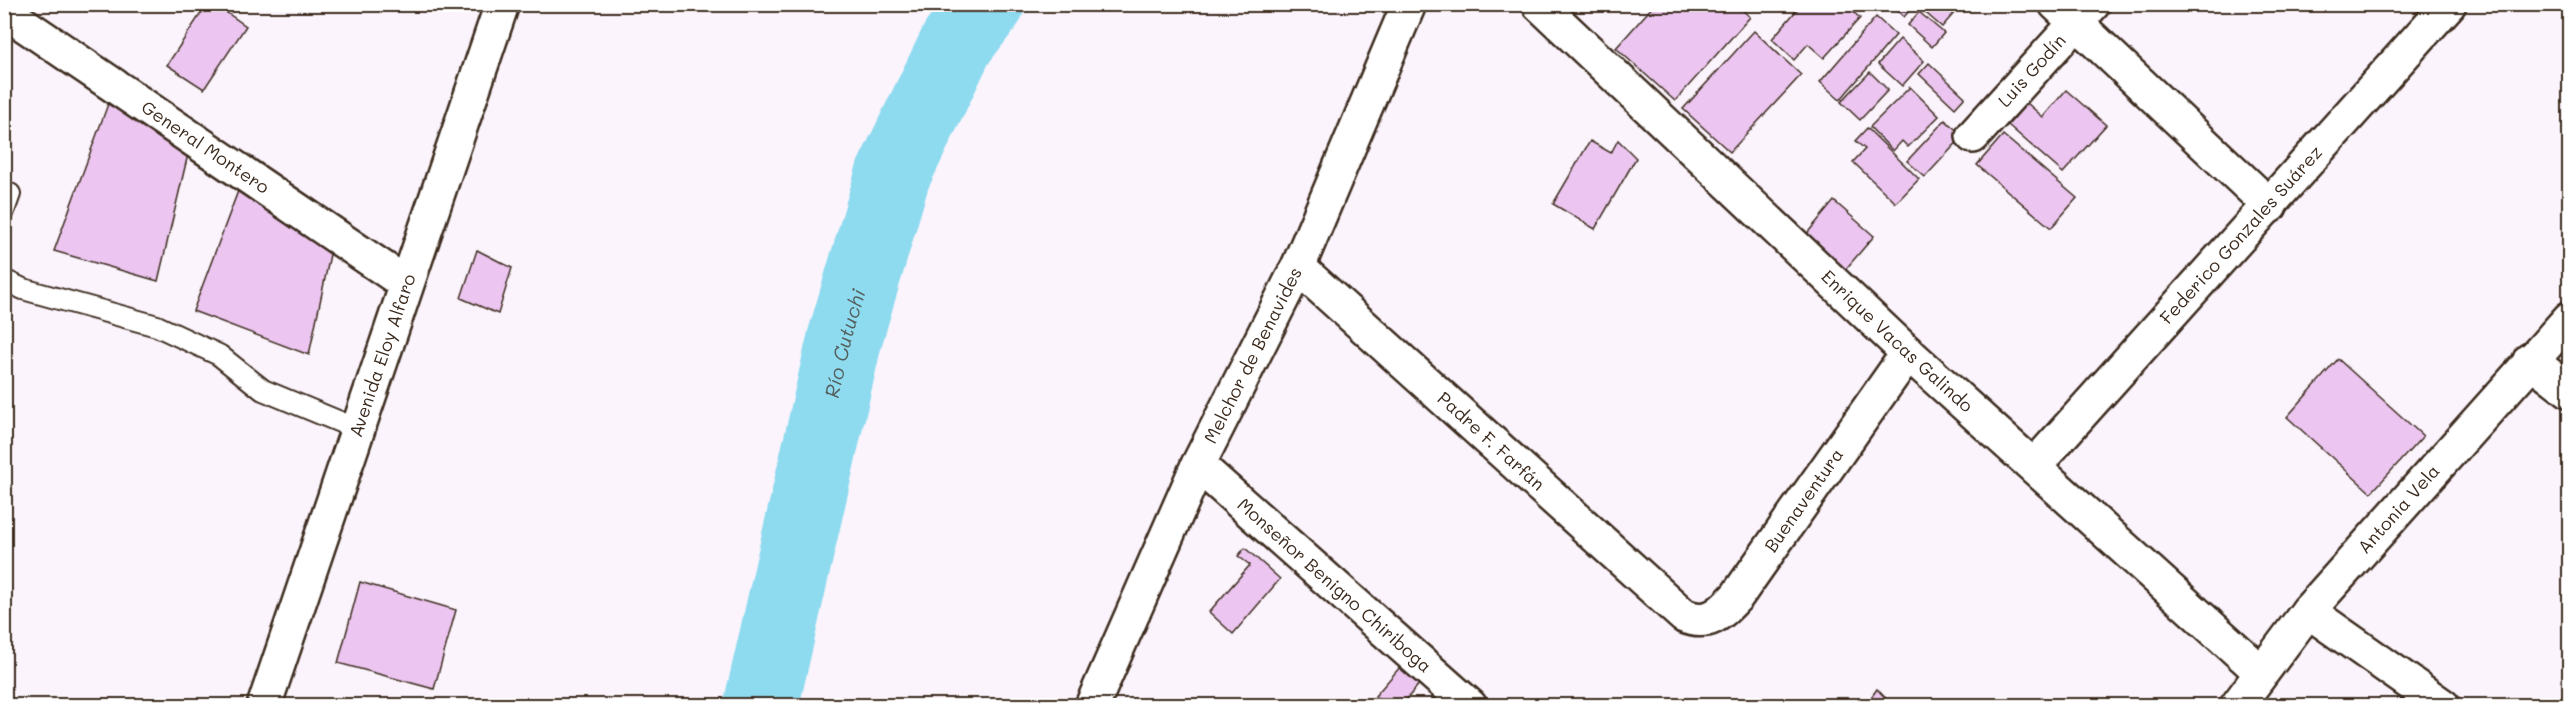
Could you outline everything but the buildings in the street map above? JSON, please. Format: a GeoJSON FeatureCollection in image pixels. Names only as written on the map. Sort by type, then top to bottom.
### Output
{"type":"FeatureCollection","features":[{"type":"Feature","properties":{"kind":"street","name":"Avenida Eloy Alfaro"},"geometry":{"type":"LineString","coordinates":[[264,705],[405,283],[502,4]]}},
{"type":"Feature","properties":{"kind":"street","name":"Melchor de Benavides"},"geometry":{"type":"LineString","coordinates":[[1092,705],[1198,465],[1298,267],[1409,4]]}},
{"type":"Feature","properties":{"kind":"street","name":"Enrique Vacas Galindo"},"geometry":{"type":"LineString","coordinates":[[1539,4],[1908,352],[2261,672]]}},
{"type":"Feature","properties":{"kind":"street","name":"Federico Gonzales Suárez"},"geometry":{"type":"LineString","coordinates":[[2035,465],[2449,4]]}},
{"type":"Feature","properties":{"kind":"street","name":"General Montero"},"geometry":{"type":"LineString","coordinates":[[4,11],[405,283]]}},
{"type":"Feature","properties":{"kind":"street"},"geometry":{"type":"LineString","coordinates":[[2075,11],[2270,206]]}},
{"type":"Feature","properties":{"kind":"street","name":"Luis Godín"},"geometry":{"type":"LineString","coordinates":[[1973,136],[2075,11]]}},
{"type":"Feature","properties":{"kind":"street","name":"Padre F. Farfán"},"geometry":{"type":"LineString","coordinates":[[1298,267],[1684,616]]}},
{"type":"Feature","properties":{"kind":"street","name":"Antonia Vela"},"geometry":{"type":"LineString","coordinates":[[2237,705],[2308,611],[2530,360],[2570,318]]}},
{"type":"Feature","properties":{"kind":"street","name":"Buenaventura"},"geometry":{"type":"LineString","coordinates":[[1684,616],[1696,621],[1710,619],[1737,596],[1908,352]]}},
{"type":"Feature","properties":{"kind":"street"},"geometry":{"type":"LineString","coordinates":[[2530,360],[2570,391]]}},
{"type":"Feature","properties":{"kind":"street","name":"Monseñor Benigno Chiriboga"},"geometry":{"type":"LineString","coordinates":[[1198,465],[1470,705]]}},
{"type":"Feature","properties":{"kind":"street"},"geometry":{"type":"LineString","coordinates":[[2308,611],[2443,705]]}},
{"type":"Feature","properties":{"kind":"lane"},"geometry":{"type":"LineString","coordinates":[[4,280],[23,289],[158,326],[219,355],[263,390],[357,429]]}},
{"type":"Feature","properties":{"kind":"waterway","name":"Río Cutuchi"},"geometry":{"type":"LineString","coordinates":[[761,706],[845,338],[893,175],[957,43],[987,4]]}}]}
